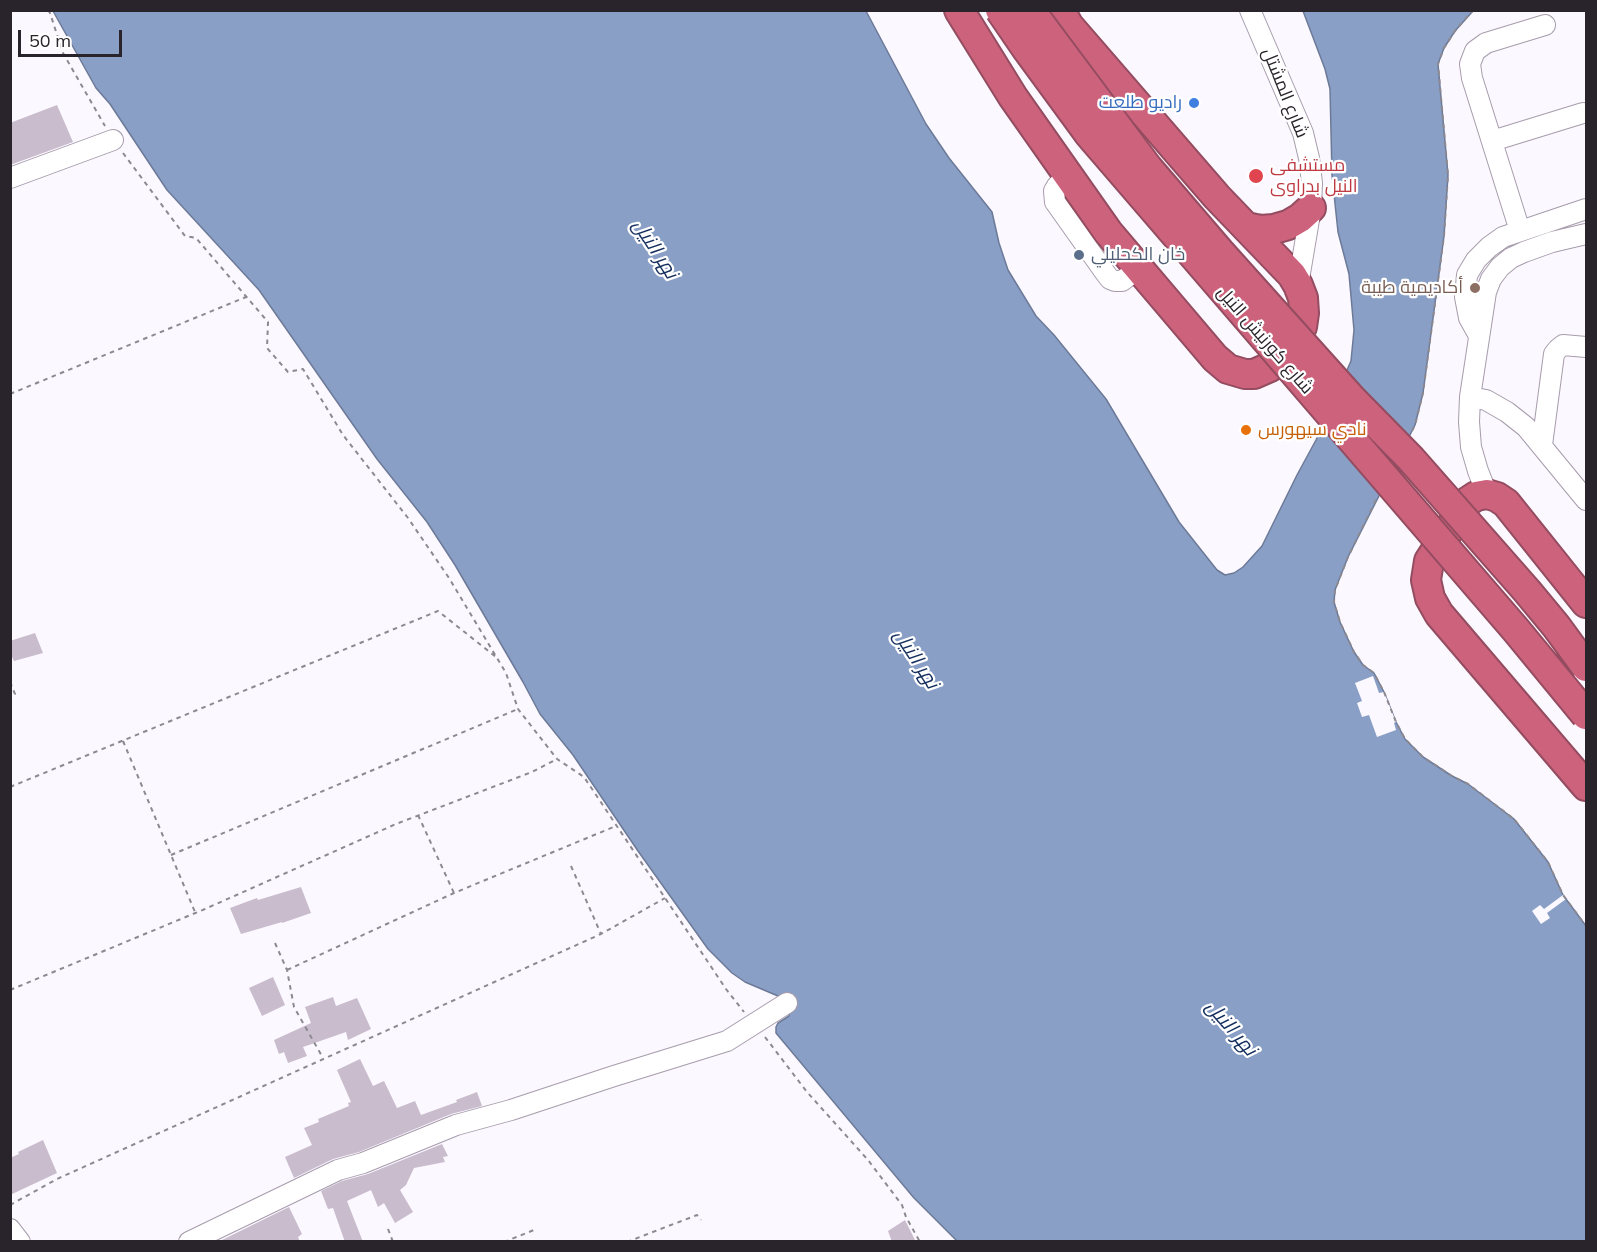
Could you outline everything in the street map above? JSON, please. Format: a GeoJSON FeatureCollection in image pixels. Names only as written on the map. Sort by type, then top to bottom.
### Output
{"type":"FeatureCollection","features":[{"type":"Feature","properties":{"kind":"highway"},"geometry":{"type":"LineString","coordinates":[[959,10],[1013,98],[1108,232],[1221,364],[1228,369],[1245,374],[1254,374],[1270,368],[1302,327],[1305,312],[1298,285],[1217,197],[1069,26],[1060,10]]}},
{"type":"Feature","properties":{"kind":"highway","name":"شارع كورنيش النيل"},"geometry":{"type":"LineString","coordinates":[[1000,10],[1089,134],[1587,715]]}},
{"type":"Feature","properties":{"kind":"highway","name":"شارع كورنيش النيل"},"geometry":{"type":"LineString","coordinates":[[1030,10],[1149,168],[1220,252],[1352,399],[1411,459],[1556,626],[1587,667]]}},
{"type":"Feature","properties":{"kind":"highway"},"geometry":{"type":"LineString","coordinates":[[1246,227],[1260,230],[1288,225],[1311,208]]}},
{"type":"Feature","properties":{"kind":"highway"},"geometry":{"type":"LineString","coordinates":[[1587,603],[1506,502],[1487,494],[1476,496],[1467,502],[1429,561],[1426,579],[1430,598],[1439,614],[1587,786]]}},
{"type":"Feature","properties":{"kind":"street","name":"شارع المشتل"},"geometry":{"type":"LineString","coordinates":[[1250,10],[1303,133],[1309,158],[1311,208],[1298,285]]}},
{"type":"Feature","properties":{"kind":"street"},"geometry":{"type":"LineString","coordinates":[[1520,231],[1472,78],[1470,64],[1475,51],[1486,43],[1545,25]]}},
{"type":"Feature","properties":{"kind":"street"},"geometry":{"type":"LineString","coordinates":[[1492,141],[1583,113]]}},
{"type":"Feature","properties":{"kind":"street"},"geometry":{"type":"LineString","coordinates":[[10,178],[113,140]]}},
{"type":"Feature","properties":{"kind":"street"},"geometry":{"type":"LineString","coordinates":[[1479,336],[1468,318],[1464,297],[1467,275],[1476,260],[1503,237],[1587,209]]}},
{"type":"Feature","properties":{"kind":"street"},"geometry":{"type":"LineString","coordinates":[[1487,494],[1471,447],[1469,422],[1470,397],[1479,336],[1486,292],[1491,279],[1511,258],[1552,242],[1587,234]]}},
{"type":"Feature","properties":{"kind":"street"},"geometry":{"type":"LineString","coordinates":[[1542,445],[1554,354],[1563,345],[1587,347]]}},
{"type":"Feature","properties":{"kind":"street"},"geometry":{"type":"LineString","coordinates":[[1470,397],[1486,400],[1507,412],[1526,427],[1587,500]]}},
{"type":"Feature","properties":{"kind":"street"},"geometry":{"type":"LineString","coordinates":[[189,1242],[339,1170],[456,1125],[511,1110],[727,1041],[787,1003]]}},
{"type":"Feature","properties":{"kind":"street"},"geometry":{"type":"LineString","coordinates":[[10,1228],[20,1242]]}},
{"type":"Feature","properties":{"kind":"path"},"geometry":{"type":"LineString","coordinates":[[48,10],[63,53],[113,140],[185,236],[196,238],[268,322],[267,348],[288,372],[303,369],[343,435],[408,518],[449,578],[506,673],[518,709],[558,759],[584,777],[726,989],[807,1092],[875,1169],[902,1205],[920,1242]]}},
{"type":"Feature","properties":{"kind":"path"},"geometry":{"type":"LineString","coordinates":[[10,394],[246,297]]}},
{"type":"Feature","properties":{"kind":"path"},"geometry":{"type":"LineString","coordinates":[[10,787],[438,611],[498,659]]}},
{"type":"Feature","properties":{"kind":"path"},"geometry":{"type":"LineString","coordinates":[[10,682],[15,694],[10,697]]}},
{"type":"Feature","properties":{"kind":"path"},"geometry":{"type":"LineString","coordinates":[[171,855],[518,709]]}},
{"type":"Feature","properties":{"kind":"path"},"geometry":{"type":"LineString","coordinates":[[123,741],[195,913]]}},
{"type":"Feature","properties":{"kind":"path"},"geometry":{"type":"LineString","coordinates":[[10,990],[195,913],[418,815],[532,772],[558,759]]}},
{"type":"Feature","properties":{"kind":"path"},"geometry":{"type":"LineString","coordinates":[[418,815],[454,893]]}},
{"type":"Feature","properties":{"kind":"path"},"geometry":{"type":"LineString","coordinates":[[286,970],[454,893],[616,826]]}},
{"type":"Feature","properties":{"kind":"path"},"geometry":{"type":"LineString","coordinates":[[571,866],[601,934]]}},
{"type":"Feature","properties":{"kind":"path"},"geometry":{"type":"LineString","coordinates":[[10,1204],[57,1179],[601,934],[665,898]]}},
{"type":"Feature","properties":{"kind":"path"},"geometry":{"type":"LineString","coordinates":[[275,943],[286,970],[294,1006],[323,1058]]}},
{"type":"Feature","properties":{"kind":"path"},"geometry":{"type":"LineString","coordinates":[[627,1242],[697,1215],[701,1220]]}},
{"type":"Feature","properties":{"kind":"path"},"geometry":{"type":"LineString","coordinates":[[388,1229],[393,1242]]}},
{"type":"Feature","properties":{"kind":"path"},"geometry":{"type":"LineString","coordinates":[[504,1242],[534,1230]]}},
{"type":"Feature","properties":{"kind":"water","name":"نهر النيل"},"geometry":{"type":"Polygon","coordinates":[[[53,11],[866,11],[926,124],[949,158],[992,212],[1008,270],[1036,316],[1106,399],[1179,522],[1217,570],[1225,575],[1234,573],[1243,567],[1262,546],[1316,440],[1351,361],[1354,330],[1349,274],[1338,232],[1332,175],[1330,89],[1325,69],[1303,11],[1473,11],[1455,31],[1444,48],[1438,64],[1448,175],[1444,236],[1423,393],[1415,425],[1348,557],[1335,590],[1334,602],[1340,622],[1354,652],[1363,665],[1374,673],[1405,739],[1423,757],[1468,784],[1514,819],[1548,862],[1563,895],[1586,926],[1586,1241],[957,1241],[914,1198],[776,1033],[778,1023],[789,1016],[790,1009],[787,1003],[778,996],[745,982],[732,973],[708,949],[573,755],[540,714],[455,565],[427,522],[377,459],[259,290],[167,190],[110,104],[96,88],[53,11]]]}},
{"type":"Feature","properties":{"kind":"pier"},"geometry":{"type":"Polygon","coordinates":[[[1373,676],[1379,693],[1384,692],[1396,722],[1394,723],[1396,730],[1377,737],[1369,715],[1362,717],[1357,703],[1362,701],[1355,683],[1373,676]]]}},
{"type":"Feature","properties":{"kind":"pier"},"geometry":{"type":"Polygon","coordinates":[[[1563,895],[1566,899],[1547,913],[1550,918],[1541,924],[1532,911],[1540,905],[1544,909],[1563,895]]]}},
{"type":"Feature","properties":{"kind":"building"},"geometry":{"type":"Polygon","coordinates":[[[57,105],[73,142],[10,165],[10,123],[57,105]]]}},
{"type":"Feature","properties":{"kind":"building"},"geometry":{"type":"Polygon","coordinates":[[[35,633],[43,653],[14,661],[10,653],[10,641],[35,633]]]}},
{"type":"Feature","properties":{"kind":"building"},"geometry":{"type":"Polygon","coordinates":[[[301,887],[311,913],[241,934],[230,908],[257,898],[258,900],[301,887]]]}},
{"type":"Feature","properties":{"kind":"building"},"geometry":{"type":"Polygon","coordinates":[[[273,977],[285,1005],[262,1016],[249,988],[273,977]]]}},
{"type":"Feature","properties":{"kind":"building"},"geometry":{"type":"Polygon","coordinates":[[[333,997],[336,1006],[357,998],[371,1029],[348,1040],[346,1032],[303,1047],[307,1056],[288,1063],[284,1052],[279,1054],[274,1040],[311,1023],[305,1007],[333,997]]]}},
{"type":"Feature","properties":{"kind":"building"},"geometry":{"type":"Polygon","coordinates":[[[360,1059],[373,1086],[384,1081],[397,1108],[415,1101],[421,1115],[477,1092],[482,1106],[451,1114],[359,1152],[333,1159],[294,1178],[285,1157],[312,1145],[304,1128],[319,1122],[318,1119],[349,1106],[348,1103],[351,1102],[337,1070],[360,1059]]]}},
{"type":"Feature","properties":{"kind":"building"},"geometry":{"type":"Polygon","coordinates":[[[43,1140],[57,1173],[10,1195],[10,1158],[43,1140]]]}},
{"type":"Feature","properties":{"kind":"building"},"geometry":{"type":"Polygon","coordinates":[[[442,1144],[448,1156],[443,1157],[445,1162],[414,1168],[406,1185],[400,1190],[413,1212],[395,1223],[384,1203],[378,1207],[371,1190],[347,1201],[363,1242],[345,1242],[333,1208],[328,1209],[321,1191],[442,1144]]]}},
{"type":"Feature","properties":{"kind":"building"},"geometry":{"type":"Polygon","coordinates":[[[289,1207],[302,1234],[298,1237],[300,1242],[218,1242],[289,1207]]]}},
{"type":"Feature","properties":{"kind":"building"},"geometry":{"type":"Polygon","coordinates":[[[905,1220],[916,1242],[892,1242],[888,1231],[905,1220]]]}},
{"type":"Feature","properties":{"kind":"place","name":"راديو طلعت"},"geometry":{"type":"Point","coordinates":[1194,103]}},
{"type":"Feature","properties":{"kind":"place","name":"مستشفى النيل بدراوى"},"geometry":{"type":"Point","coordinates":[1256,176]}},
{"type":"Feature","properties":{"kind":"place","name":"خان الكحليلي"},"geometry":{"type":"Point","coordinates":[1079,255]}},
{"type":"Feature","properties":{"kind":"place","name":"أكاديمية طيبة"},"geometry":{"type":"Point","coordinates":[1475,288]}},
{"type":"Feature","properties":{"kind":"place","name":"نادي سيهورس"},"geometry":{"type":"Point","coordinates":[1246,430]}}]}
